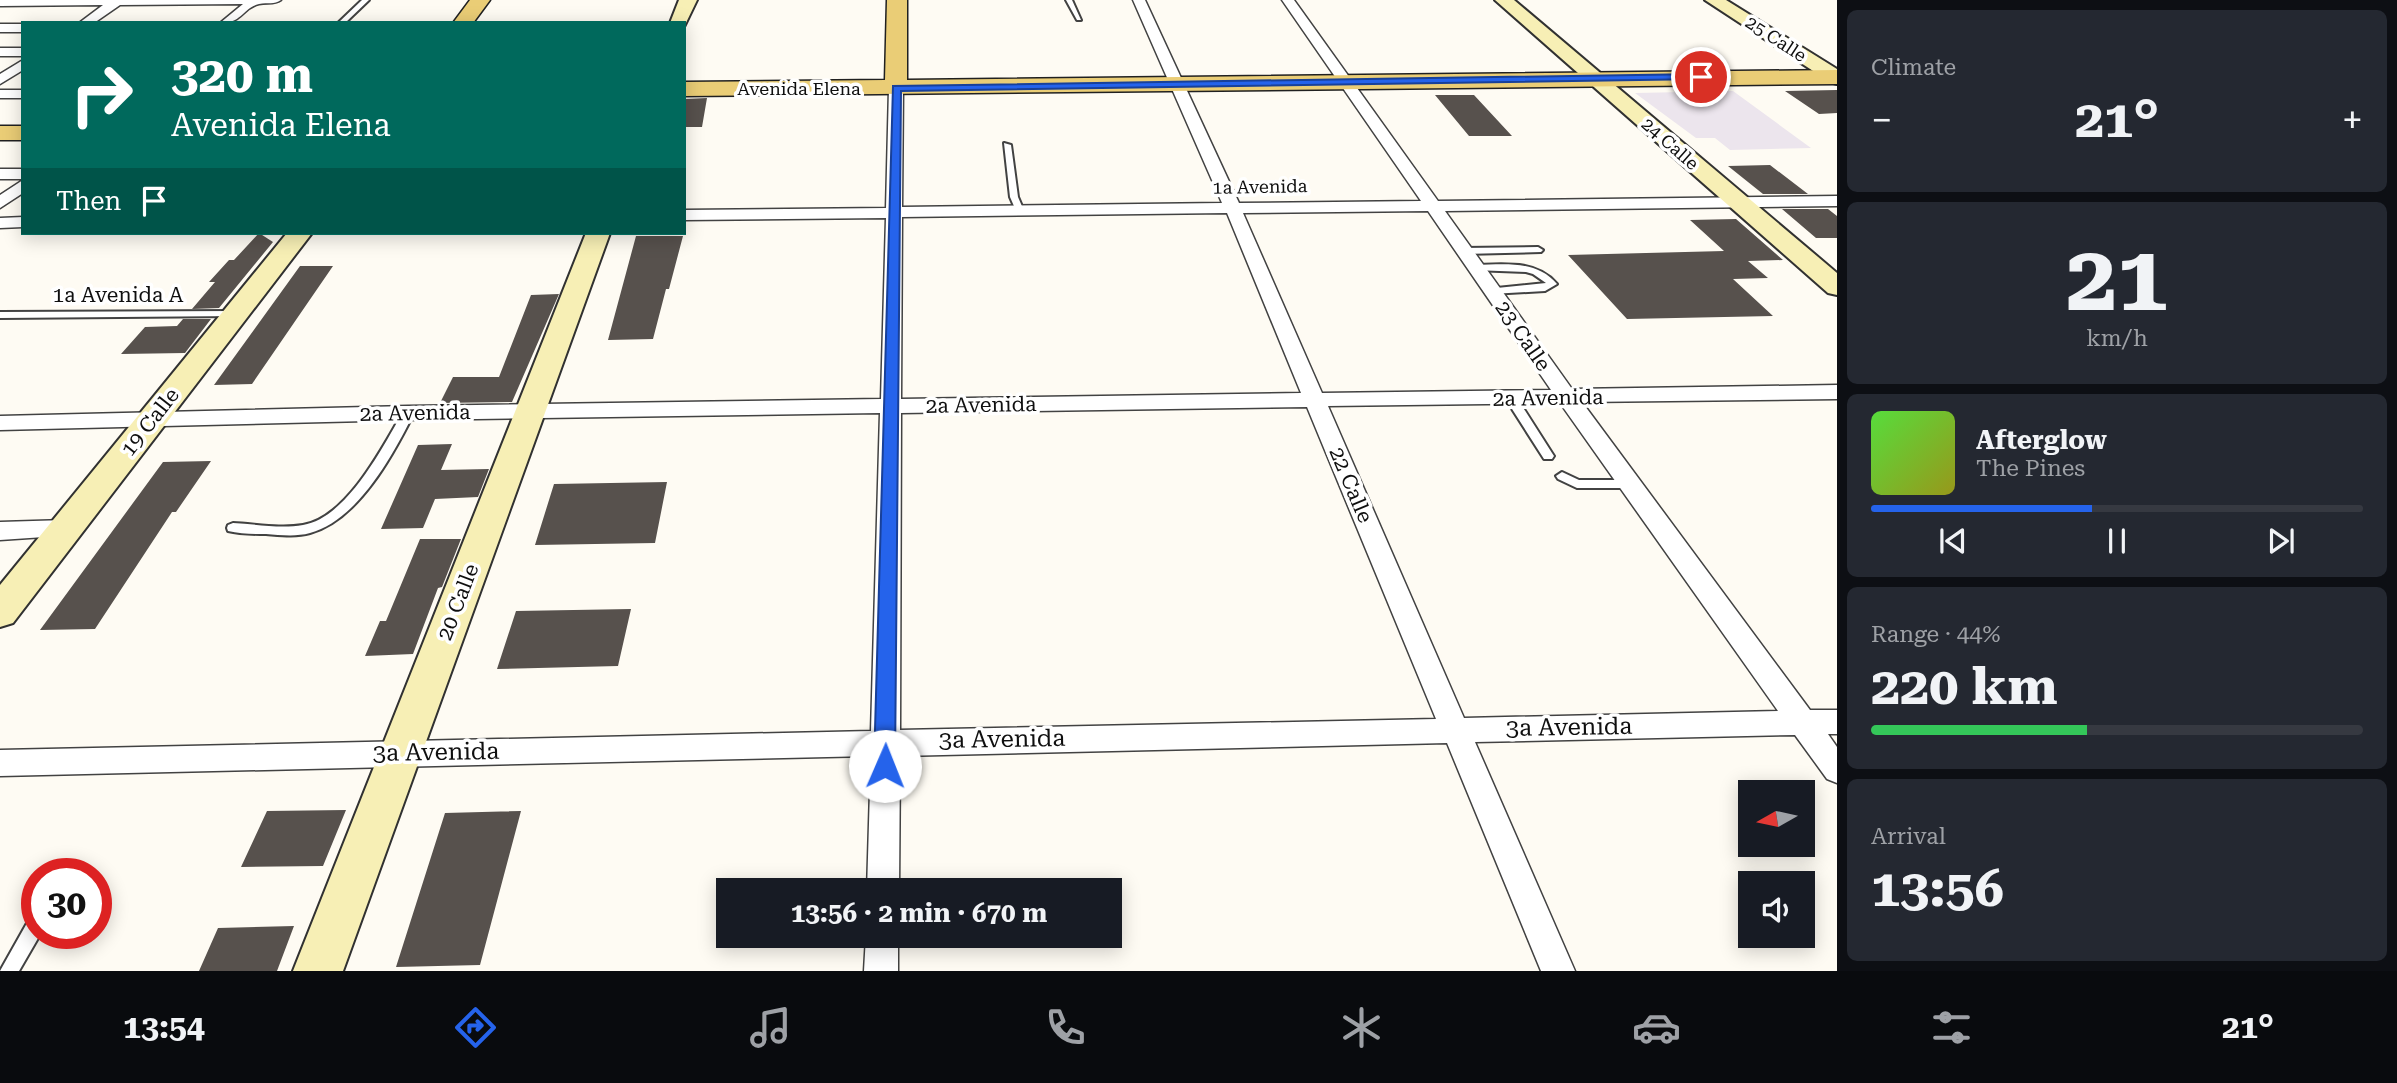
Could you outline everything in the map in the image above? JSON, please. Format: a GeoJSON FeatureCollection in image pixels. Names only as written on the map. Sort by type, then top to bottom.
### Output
{"type":"FeatureCollection","features":[{"type":"Feature","properties":{"kind":"main road"},"geometry":{"type":"LineString","coordinates":[[464,21],[480,0]]}},
{"type":"Feature","properties":{"kind":"main road"},"geometry":{"type":"LineString","coordinates":[[680,21],[688,0]]}},
{"type":"Feature","properties":{"kind":"main road"},"geometry":{"type":"LineString","coordinates":[[896,88],[897,0]]}},
{"type":"Feature","properties":{"kind":"main road","name":"24 Calle"},"geometry":{"type":"LineString","coordinates":[[1504,0],[1837,287]]}},
{"type":"Feature","properties":{"kind":"main road","name":"25 Calle"},"geometry":{"type":"LineString","coordinates":[[1714,0],[1836,77]]}},
{"type":"Feature","properties":{"kind":"main road","name":"Avenida Elena"},"geometry":{"type":"LineString","coordinates":[[686,89],[1836,77]]}},
{"type":"Feature","properties":{"kind":"main road"},"geometry":{"type":"LineString","coordinates":[[0,122],[21,122]]}},
{"type":"Feature","properties":{"kind":"main road"},"geometry":{"type":"LineString","coordinates":[[0,133],[21,133]]}},
{"type":"Feature","properties":{"kind":"main road","name":"19 Calle"},"geometry":{"type":"LineString","coordinates":[[0,612],[298,235]]}},
{"type":"Feature","properties":{"kind":"main road","name":"20 Calle"},"geometry":{"type":"LineString","coordinates":[[318,971],[597,235]]}},
{"type":"Feature","properties":{"kind":"street"},"geometry":{"type":"LineString","coordinates":[[229,21],[255,0]]}},
{"type":"Feature","properties":{"kind":"street"},"geometry":{"type":"LineString","coordinates":[[0,2],[275,0]]}},
{"type":"Feature","properties":{"kind":"street","name":"22 Calle"},"geometry":{"type":"LineString","coordinates":[[1139,0],[1233,209],[1558,971]]}},
{"type":"Feature","properties":{"kind":"street","name":"23 Calle"},"geometry":{"type":"LineString","coordinates":[[1288,0],[1567,397],[1837,770]]}},
{"type":"Feature","properties":{"kind":"street"},"geometry":{"type":"LineString","coordinates":[[88,21],[118,1]]}},
{"type":"Feature","properties":{"kind":"street"},"geometry":{"type":"LineString","coordinates":[[0,28],[21,28]]}},
{"type":"Feature","properties":{"kind":"street"},"geometry":{"type":"LineString","coordinates":[[0,52],[21,52]]}},
{"type":"Feature","properties":{"kind":"street"},"geometry":{"type":"LineString","coordinates":[[883,878],[896,88]]}},
{"type":"Feature","properties":{"kind":"street"},"geometry":{"type":"LineString","coordinates":[[0,94],[21,94]]}},
{"type":"Feature","properties":{"kind":"street"},"geometry":{"type":"LineString","coordinates":[[0,174],[21,174]]}},
{"type":"Feature","properties":{"kind":"street"},"geometry":{"type":"LineString","coordinates":[[0,203],[21,187]]}},
{"type":"Feature","properties":{"kind":"street","name":"1a Avenida"},"geometry":{"type":"LineString","coordinates":[[686,215],[1837,201]]}},
{"type":"Feature","properties":{"kind":"street"},"geometry":{"type":"LineString","coordinates":[[0,223],[21,222]]}},
{"type":"Feature","properties":{"kind":"street","name":"2a Avenida"},"geometry":{"type":"LineString","coordinates":[[0,423],[408,413],[1837,392]]}},
{"type":"Feature","properties":{"kind":"street"},"geometry":{"type":"LineString","coordinates":[[0,531],[66,529]]}},
{"type":"Feature","properties":{"kind":"street","name":"3a Avenida"},"geometry":{"type":"LineString","coordinates":[[0,763],[885,741],[1837,722]]}},
{"type":"Feature","properties":{"kind":"street"},"geometry":{"type":"LineString","coordinates":[[881,971],[882,948]]}},
{"type":"Feature","properties":{"kind":"lane"},"geometry":{"type":"LineString","coordinates":[[343,21],[366,0]]}},
{"type":"Feature","properties":{"kind":"lane"},"geometry":{"type":"LineString","coordinates":[[1069,0],[1079,19]]}},
{"type":"Feature","properties":{"kind":"lane"},"geometry":{"type":"LineString","coordinates":[[1007,145],[1014,197],[1020,211]]}},
{"type":"Feature","properties":{"kind":"lane"},"geometry":{"type":"LineString","coordinates":[[1463,251],[1538,250]]}},
{"type":"Feature","properties":{"kind":"lane"},"geometry":{"type":"LineString","coordinates":[[1476,268],[1510,267],[1541,272],[1552,284],[1545,288],[1491,290]]}},
{"type":"Feature","properties":{"kind":"lane","name":"1a Avenida A"},"geometry":{"type":"LineString","coordinates":[[0,315],[236,314]]}},
{"type":"Feature","properties":{"kind":"lane"},"geometry":{"type":"LineString","coordinates":[[1511,398],[1548,456]]}},
{"type":"Feature","properties":{"kind":"lane"},"geometry":{"type":"LineString","coordinates":[[233,528],[309,529],[337,516],[376,471],[408,413]]}},
{"type":"Feature","properties":{"kind":"lane"},"geometry":{"type":"LineString","coordinates":[[1562,476],[1577,484],[1630,484]]}},
{"type":"Feature","properties":{"kind":"lane"},"geometry":{"type":"LineString","coordinates":[[9,971],[22,949]]}},
{"type":"Feature","properties":{"kind":"shaded area"},"geometry":{"type":"Polygon","coordinates":[[[1733,91],[1811,148],[1730,150],[1715,138],[1696,138],[1635,93],[1733,91]]]}},
{"type":"Feature","properties":{"kind":"building"},"geometry":{"type":"Polygon","coordinates":[[[1837,90],[1837,113],[1819,114],[1785,91],[1837,90]]]}},
{"type":"Feature","properties":{"kind":"building"},"geometry":{"type":"Polygon","coordinates":[[[1435,95],[1474,95],[1512,136],[1469,136],[1435,95]]]}},
{"type":"Feature","properties":{"kind":"building"},"geometry":{"type":"Polygon","coordinates":[[[707,98],[702,127],[686,127],[686,99],[707,98]]]}},
{"type":"Feature","properties":{"kind":"building"},"geometry":{"type":"Polygon","coordinates":[[[1770,165],[1808,194],[1763,194],[1728,166],[1770,165]]]}},
{"type":"Feature","properties":{"kind":"building"},"geometry":{"type":"Polygon","coordinates":[[[1782,209],[1828,209],[1837,216],[1837,238],[1816,238],[1782,209]]]}},
{"type":"Feature","properties":{"kind":"building"},"geometry":{"type":"Polygon","coordinates":[[[1736,219],[1783,260],[1748,261],[1768,278],[1733,279],[1773,316],[1627,319],[1568,255],[1724,251],[1690,220],[1736,219]]]}},
{"type":"Feature","properties":{"kind":"building"},"geometry":{"type":"Polygon","coordinates":[[[257,235],[273,242],[219,308],[192,309],[215,282],[209,282],[229,260],[234,260],[257,235]]]}},
{"type":"Feature","properties":{"kind":"building"},"geometry":{"type":"Polygon","coordinates":[[[636,236],[683,236],[653,339],[608,340],[636,236]]]}},
{"type":"Feature","properties":{"kind":"building"},"geometry":{"type":"Polygon","coordinates":[[[300,266],[333,266],[252,384],[214,385],[300,266]]]}},
{"type":"Feature","properties":{"kind":"building"},"geometry":{"type":"Polygon","coordinates":[[[559,294],[512,402],[440,403],[453,377],[499,377],[531,295],[559,294]]]}},
{"type":"Feature","properties":{"kind":"building"},"geometry":{"type":"Polygon","coordinates":[[[183,319],[211,319],[185,353],[121,354],[145,327],[177,326],[183,319]]]}},
{"type":"Feature","properties":{"kind":"building"},"geometry":{"type":"Polygon","coordinates":[[[452,444],[441,470],[489,469],[478,497],[435,499],[423,528],[381,529],[418,445],[452,444]]]}},
{"type":"Feature","properties":{"kind":"building"},"geometry":{"type":"Polygon","coordinates":[[[211,461],[176,512],[172,512],[95,629],[40,630],[163,462],[211,461]]]}},
{"type":"Feature","properties":{"kind":"building"},"geometry":{"type":"Polygon","coordinates":[[[667,482],[655,543],[535,545],[554,484],[667,482]]]}},
{"type":"Feature","properties":{"kind":"building"},"geometry":{"type":"Polygon","coordinates":[[[420,539],[461,539],[442,587],[438,588],[413,654],[365,656],[380,621],[386,621],[420,539]]]}},
{"type":"Feature","properties":{"kind":"building"},"geometry":{"type":"Polygon","coordinates":[[[631,609],[618,666],[497,669],[516,611],[631,609]]]}},
{"type":"Feature","properties":{"kind":"building"},"geometry":{"type":"Polygon","coordinates":[[[346,810],[323,866],[241,867],[267,811],[346,810]]]}},
{"type":"Feature","properties":{"kind":"building"},"geometry":{"type":"Polygon","coordinates":[[[521,811],[480,965],[396,967],[445,813],[521,811]]]}},
{"type":"Feature","properties":{"kind":"building"},"geometry":{"type":"Polygon","coordinates":[[[294,926],[277,971],[199,971],[218,928],[294,926]]]}},
{"type":"Feature","properties":{"kind":"route"},"geometry":{"type":"LineString","coordinates":[[885,766],[896,88],[1701,77]]}}]}
